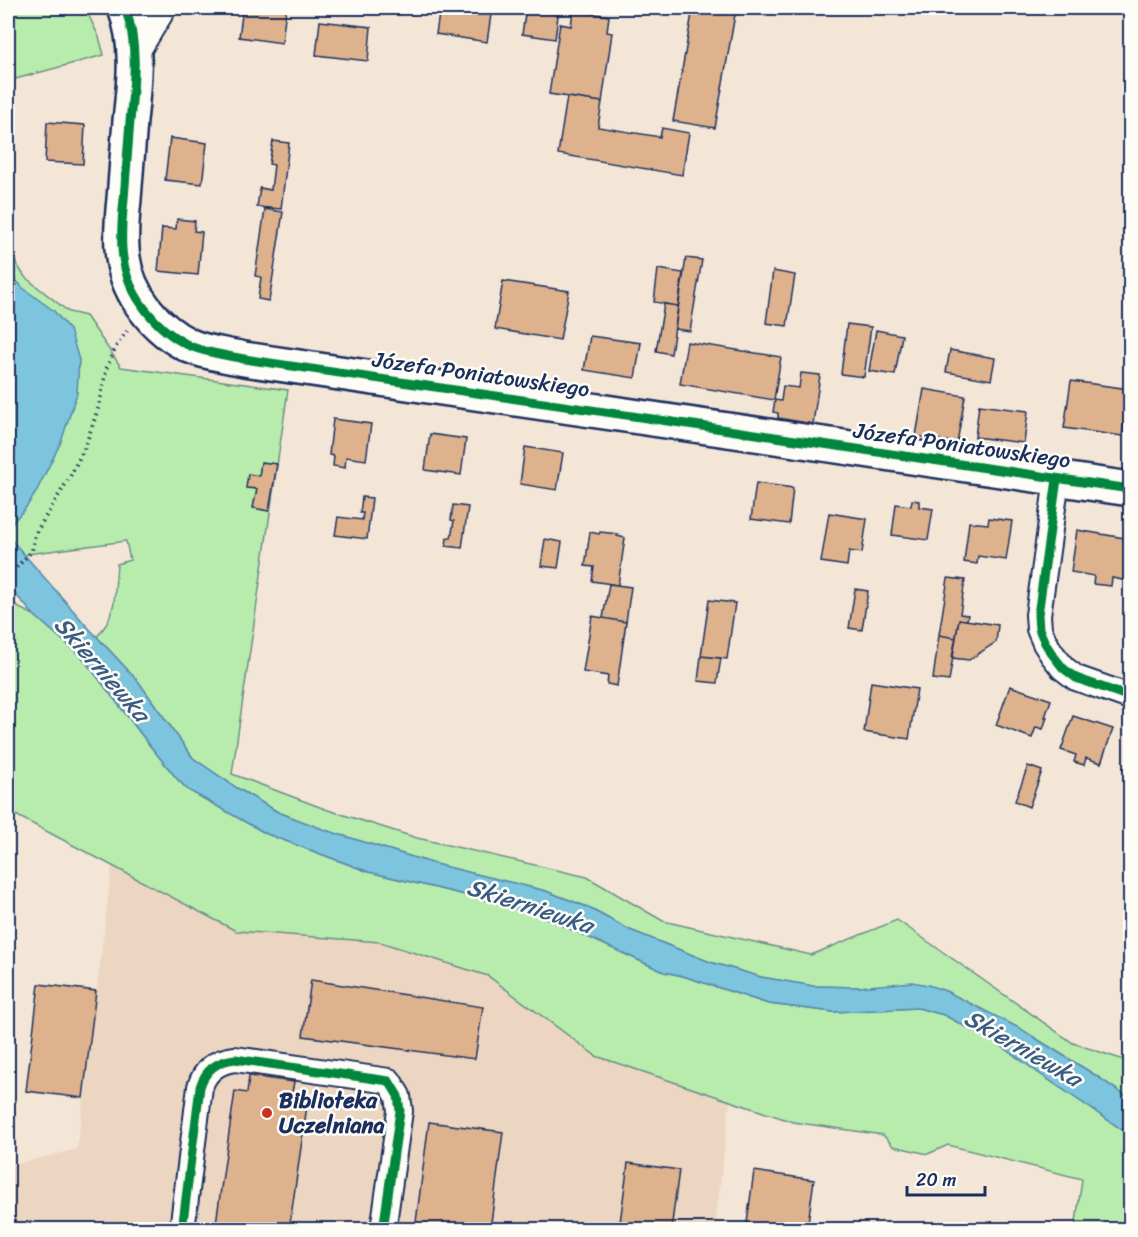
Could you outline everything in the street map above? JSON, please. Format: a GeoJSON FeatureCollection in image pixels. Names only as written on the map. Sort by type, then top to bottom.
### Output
{"type":"FeatureCollection","features":[{"type":"Feature","properties":{"kind":"street","name":"Józefa Poniatowskiego"},"geometry":{"type":"LineString","coordinates":[[125,8],[132,35],[134,57],[133,98],[121,237],[123,258],[127,278],[145,310],[164,329],[190,346],[215,353],[1131,489]]}},
{"type":"Feature","properties":{"kind":"street"},"geometry":{"type":"LineString","coordinates":[[134,57],[164,8]]}},
{"type":"Feature","properties":{"kind":"street"},"geometry":{"type":"LineString","coordinates":[[1057,479],[1038,615],[1039,629],[1052,654],[1063,668],[1076,678],[1131,697]]}},
{"type":"Feature","properties":{"kind":"street"},"geometry":{"type":"LineString","coordinates":[[182,1230],[200,1087],[203,1078],[216,1064],[235,1059],[389,1081],[398,1096],[400,1111],[383,1230]]}},
{"type":"Feature","properties":{"kind":"path"},"geometry":{"type":"LineString","coordinates":[[8,576],[32,551],[35,534],[85,447],[99,406],[107,367],[115,348],[145,310]]}},
{"type":"Feature","properties":{"kind":"shaded area"},"geometry":{"type":"Polygon","coordinates":[[[112,866],[236,931],[380,942],[488,976],[596,1056],[730,1101],[715,1229],[8,1230],[8,1166],[77,1149],[112,866]]]}},
{"type":"Feature","properties":{"kind":"green space"},"geometry":{"type":"Polygon","coordinates":[[[8,8],[85,8],[99,37],[104,55],[8,81],[8,8]]]}},
{"type":"Feature","properties":{"kind":"green space"},"geometry":{"type":"Polygon","coordinates":[[[8,251],[25,277],[69,312],[86,316],[121,367],[288,390],[232,774],[325,809],[417,838],[587,877],[663,921],[811,955],[897,920],[1073,1043],[1130,1062],[1130,1099],[1019,1028],[859,987],[813,986],[761,977],[710,962],[630,930],[585,906],[546,891],[435,864],[325,830],[278,812],[193,758],[138,681],[97,637],[108,622],[114,603],[117,564],[130,560],[126,541],[27,554],[8,576],[8,251]]]}},
{"type":"Feature","properties":{"kind":"green space"},"geometry":{"type":"Polygon","coordinates":[[[8,597],[19,608],[34,615],[82,657],[151,747],[188,790],[267,834],[369,872],[542,916],[664,972],[768,1004],[833,1012],[918,1008],[944,1015],[1003,1047],[1130,1135],[1130,1229],[1075,1229],[1082,1179],[948,1145],[928,1154],[893,1146],[883,1135],[793,1122],[596,1056],[488,976],[380,942],[236,931],[8,811],[8,597]]]}},
{"type":"Feature","properties":{"kind":"water"},"geometry":{"type":"Polygon","coordinates":[[[8,271],[23,288],[54,311],[70,330],[79,360],[77,393],[61,442],[35,494],[8,527],[8,271]]]}},
{"type":"Feature","properties":{"kind":"water","name":"Skierniewka"},"geometry":{"type":"Polygon","coordinates":[[[8,536],[138,681],[193,758],[278,812],[325,830],[435,864],[546,891],[585,906],[630,930],[710,962],[761,977],[813,986],[859,987],[912,982],[946,991],[1019,1028],[1130,1099],[1130,1135],[1003,1047],[944,1015],[918,1008],[833,1012],[769,1004],[664,972],[542,916],[369,872],[267,834],[188,790],[151,747],[82,657],[34,615],[8,586],[8,536]]]}},
{"type":"Feature","properties":{"kind":"building"},"geometry":{"type":"Polygon","coordinates":[[[243,8],[286,8],[282,43],[239,37],[243,8]]]}},
{"type":"Feature","properties":{"kind":"building"},"geometry":{"type":"Polygon","coordinates":[[[440,8],[492,8],[487,42],[436,34],[440,8]]]}},
{"type":"Feature","properties":{"kind":"building"},"geometry":{"type":"Polygon","coordinates":[[[526,8],[559,8],[555,39],[522,34],[526,8]]]}},
{"type":"Feature","properties":{"kind":"building"},"geometry":{"type":"Polygon","coordinates":[[[693,8],[736,9],[715,128],[673,121],[693,8]]]}},
{"type":"Feature","properties":{"kind":"building"},"geometry":{"type":"Polygon","coordinates":[[[573,11],[609,16],[607,32],[612,33],[602,102],[549,94],[560,24],[571,26],[573,11]]]}},
{"type":"Feature","properties":{"kind":"building"},"geometry":{"type":"Polygon","coordinates":[[[320,21],[371,27],[368,61],[316,55],[320,21]]]}},
{"type":"Feature","properties":{"kind":"building"},"geometry":{"type":"Polygon","coordinates":[[[567,97],[602,102],[598,127],[660,137],[662,128],[689,133],[682,175],[558,154],[567,97]]]}},
{"type":"Feature","properties":{"kind":"building"},"geometry":{"type":"Polygon","coordinates":[[[47,122],[85,125],[83,164],[45,162],[47,122]]]}},
{"type":"Feature","properties":{"kind":"building"},"geometry":{"type":"Polygon","coordinates":[[[170,138],[207,143],[202,184],[165,180],[170,138]]]}},
{"type":"Feature","properties":{"kind":"building"},"geometry":{"type":"Polygon","coordinates":[[[273,141],[289,143],[281,209],[257,207],[260,188],[271,190],[274,165],[269,164],[273,141]]]}},
{"type":"Feature","properties":{"kind":"building"},"geometry":{"type":"Polygon","coordinates":[[[265,209],[283,212],[269,301],[258,299],[261,277],[255,276],[265,209]]]}},
{"type":"Feature","properties":{"kind":"building"},"geometry":{"type":"Polygon","coordinates":[[[177,219],[195,221],[194,231],[202,232],[198,275],[158,271],[162,228],[176,229],[177,219]]]}},
{"type":"Feature","properties":{"kind":"building"},"geometry":{"type":"Polygon","coordinates":[[[686,258],[702,260],[690,331],[675,329],[686,258]]]}},
{"type":"Feature","properties":{"kind":"building"},"geometry":{"type":"Polygon","coordinates":[[[658,269],[683,273],[678,306],[654,302],[658,269]]]}},
{"type":"Feature","properties":{"kind":"building"},"geometry":{"type":"Polygon","coordinates":[[[773,271],[795,275],[787,326],[766,323],[773,271]]]}},
{"type":"Feature","properties":{"kind":"building"},"geometry":{"type":"Polygon","coordinates":[[[503,281],[569,291],[560,340],[495,329],[503,281]]]}},
{"type":"Feature","properties":{"kind":"building"},"geometry":{"type":"Polygon","coordinates":[[[664,304],[678,306],[671,354],[656,351],[664,304]]]}},
{"type":"Feature","properties":{"kind":"building"},"geometry":{"type":"Polygon","coordinates":[[[847,324],[871,327],[864,377],[841,374],[847,324]]]}},
{"type":"Feature","properties":{"kind":"building"},"geometry":{"type":"Polygon","coordinates":[[[876,330],[902,335],[895,375],[869,371],[876,330]]]}},
{"type":"Feature","properties":{"kind":"building"},"geometry":{"type":"Polygon","coordinates":[[[590,336],[641,343],[635,378],[584,370],[590,336]]]}},
{"type":"Feature","properties":{"kind":"building"},"geometry":{"type":"Polygon","coordinates":[[[687,342],[781,357],[774,400],[680,384],[687,342]]]}},
{"type":"Feature","properties":{"kind":"building"},"geometry":{"type":"Polygon","coordinates":[[[950,350],[995,358],[991,380],[946,372],[950,350]]]}},
{"type":"Feature","properties":{"kind":"building"},"geometry":{"type":"Polygon","coordinates":[[[801,373],[820,375],[813,424],[778,418],[778,413],[773,412],[775,400],[781,401],[783,386],[799,388],[801,373]]]}},
{"type":"Feature","properties":{"kind":"building"},"geometry":{"type":"Polygon","coordinates":[[[1071,381],[1129,389],[1122,436],[1064,428],[1071,381]]]}},
{"type":"Feature","properties":{"kind":"building"},"geometry":{"type":"Polygon","coordinates":[[[924,389],[965,396],[957,443],[916,436],[924,389]]]}},
{"type":"Feature","properties":{"kind":"building"},"geometry":{"type":"Polygon","coordinates":[[[979,405],[1028,411],[1024,443],[975,437],[979,405]]]}},
{"type":"Feature","properties":{"kind":"building"},"geometry":{"type":"Polygon","coordinates":[[[333,419],[371,424],[366,460],[346,457],[345,468],[333,466],[334,456],[329,455],[333,419]]]}},
{"type":"Feature","properties":{"kind":"building"},"geometry":{"type":"Polygon","coordinates":[[[430,434],[466,439],[461,475],[425,470],[430,434]]]}},
{"type":"Feature","properties":{"kind":"building"},"geometry":{"type":"Polygon","coordinates":[[[525,447],[563,453],[557,490],[520,484],[525,447]]]}},
{"type":"Feature","properties":{"kind":"building"},"geometry":{"type":"Polygon","coordinates":[[[261,462],[277,464],[269,511],[253,508],[257,489],[246,488],[248,474],[259,476],[261,462]]]}},
{"type":"Feature","properties":{"kind":"building"},"geometry":{"type":"Polygon","coordinates":[[[756,483],[793,488],[789,524],[751,519],[756,483]]]}},
{"type":"Feature","properties":{"kind":"building"},"geometry":{"type":"Polygon","coordinates":[[[362,497],[372,498],[367,539],[335,535],[338,517],[362,520],[363,513],[360,513],[362,497]]]}},
{"type":"Feature","properties":{"kind":"building"},"geometry":{"type":"Polygon","coordinates":[[[912,500],[919,501],[919,507],[933,509],[928,540],[892,535],[896,504],[911,506],[912,500]]]}},
{"type":"Feature","properties":{"kind":"building"},"geometry":{"type":"Polygon","coordinates":[[[453,505],[468,507],[462,548],[446,546],[447,538],[451,538],[454,521],[451,520],[453,505]]]}},
{"type":"Feature","properties":{"kind":"building"},"geometry":{"type":"Polygon","coordinates":[[[829,513],[867,519],[862,553],[849,551],[847,566],[821,562],[829,513]]]}},
{"type":"Feature","properties":{"kind":"building"},"geometry":{"type":"Polygon","coordinates":[[[989,518],[1012,521],[1006,560],[978,556],[977,564],[964,562],[969,522],[988,524],[989,518]]]}},
{"type":"Feature","properties":{"kind":"building"},"geometry":{"type":"Polygon","coordinates":[[[1077,530],[1130,539],[1128,581],[1112,578],[1111,586],[1093,584],[1094,576],[1071,572],[1077,530]]]}},
{"type":"Feature","properties":{"kind":"building"},"geometry":{"type":"Polygon","coordinates":[[[590,532],[618,534],[617,536],[625,538],[618,585],[592,581],[594,567],[585,566],[590,532]]]}},
{"type":"Feature","properties":{"kind":"building"},"geometry":{"type":"Polygon","coordinates":[[[545,539],[562,542],[558,568],[541,566],[545,539]]]}},
{"type":"Feature","properties":{"kind":"building"},"geometry":{"type":"Polygon","coordinates":[[[948,578],[965,580],[960,614],[968,615],[967,620],[959,619],[956,638],[939,635],[948,578]]]}},
{"type":"Feature","properties":{"kind":"building"},"geometry":{"type":"Polygon","coordinates":[[[609,584],[631,587],[626,622],[603,618],[609,584]]]}},
{"type":"Feature","properties":{"kind":"building"},"geometry":{"type":"Polygon","coordinates":[[[855,589],[868,591],[862,630],[849,628],[855,589]]]}},
{"type":"Feature","properties":{"kind":"building"},"geometry":{"type":"Polygon","coordinates":[[[709,600],[735,603],[727,659],[701,656],[709,600]]]}},
{"type":"Feature","properties":{"kind":"building"},"geometry":{"type":"Polygon","coordinates":[[[592,616],[626,622],[617,686],[607,684],[608,676],[583,672],[592,616]]]}},
{"type":"Feature","properties":{"kind":"building"},"geometry":{"type":"Polygon","coordinates":[[[959,619],[998,625],[996,642],[969,660],[952,658],[959,619]]]}},
{"type":"Feature","properties":{"kind":"building"},"geometry":{"type":"Polygon","coordinates":[[[939,635],[956,638],[949,681],[933,679],[939,635]]]}},
{"type":"Feature","properties":{"kind":"building"},"geometry":{"type":"Polygon","coordinates":[[[701,656],[721,658],[717,683],[698,681],[701,656]]]}},
{"type":"Feature","properties":{"kind":"building"},"geometry":{"type":"Polygon","coordinates":[[[871,682],[917,689],[909,739],[864,732],[871,682]]]}},
{"type":"Feature","properties":{"kind":"building"},"geometry":{"type":"Polygon","coordinates":[[[1010,686],[1051,700],[1043,729],[1036,727],[1032,738],[996,725],[1010,686]]]}},
{"type":"Feature","properties":{"kind":"building"},"geometry":{"type":"Polygon","coordinates":[[[1073,716],[1113,729],[1101,763],[1086,758],[1084,765],[1074,762],[1076,755],[1061,750],[1073,716]]]}},
{"type":"Feature","properties":{"kind":"building"},"geometry":{"type":"Polygon","coordinates":[[[1028,766],[1042,771],[1029,807],[1015,801],[1028,766]]]}},
{"type":"Feature","properties":{"kind":"building"},"geometry":{"type":"Polygon","coordinates":[[[311,980],[483,1007],[475,1059],[303,1036],[311,980]]]}},
{"type":"Feature","properties":{"kind":"building"},"geometry":{"type":"Polygon","coordinates":[[[39,984],[96,991],[83,1098],[26,1091],[39,984]]]}},
{"type":"Feature","properties":{"kind":"building"},"geometry":{"type":"Polygon","coordinates":[[[249,1076],[294,1082],[291,1097],[308,1099],[289,1230],[215,1230],[235,1091],[247,1093],[249,1076]]]}},
{"type":"Feature","properties":{"kind":"building"},"geometry":{"type":"Polygon","coordinates":[[[429,1122],[503,1132],[490,1230],[415,1230],[429,1122]]]}},
{"type":"Feature","properties":{"kind":"building"},"geometry":{"type":"Polygon","coordinates":[[[628,1163],[679,1170],[671,1230],[619,1230],[628,1163]]]}},
{"type":"Feature","properties":{"kind":"building"},"geometry":{"type":"Polygon","coordinates":[[[754,1171],[814,1180],[807,1230],[746,1230],[754,1171]]]}},
{"type":"Feature","properties":{"kind":"cycle path"},"geometry":{"type":"LineString","coordinates":[[125,8],[132,36],[134,64],[122,221],[123,258],[131,285],[146,310],[166,331],[190,346],[244,359],[1130,489]]}},
{"type":"Feature","properties":{"kind":"cycle path"},"geometry":{"type":"LineString","coordinates":[[1057,479],[1038,615],[1039,629],[1052,654],[1063,668],[1076,678],[1130,697]]}},
{"type":"Feature","properties":{"kind":"cycle path"},"geometry":{"type":"LineString","coordinates":[[182,1230],[200,1087],[205,1076],[213,1067],[235,1059],[389,1081],[398,1096],[400,1111],[383,1230]]}},
{"type":"Feature","properties":{"kind":"place","name":"Biblioteka Uczelniana"},"geometry":{"type":"Point","coordinates":[267,1113]}}]}
